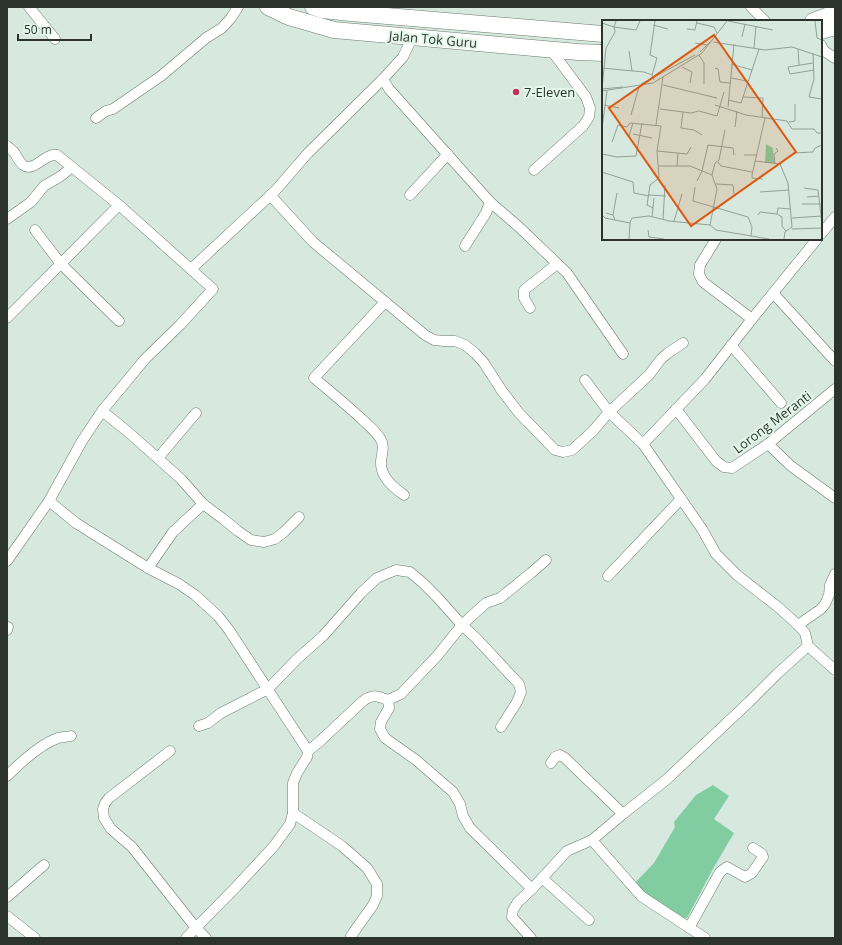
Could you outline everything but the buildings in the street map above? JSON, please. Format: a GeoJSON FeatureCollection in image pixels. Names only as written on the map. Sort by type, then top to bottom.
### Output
{"type":"FeatureCollection","features":[{"type":"Feature","properties":{"kind":"main road","name":"Jalan Tok Guru"},"geometry":{"type":"LineString","coordinates":[[268,7],[289,17],[334,30],[551,50],[602,53]]}},
{"type":"Feature","properties":{"kind":"main road","name":"Jalan Tok Guru"},"geometry":{"type":"LineString","coordinates":[[313,7],[322,10],[351,10],[515,27],[602,34]]}},
{"type":"Feature","properties":{"kind":"main road"},"geometry":{"type":"LineString","coordinates":[[816,20],[835,13]]}},
{"type":"Feature","properties":{"kind":"main road"},"geometry":{"type":"LineString","coordinates":[[514,46],[515,27]]}},
{"type":"Feature","properties":{"kind":"main road"},"geometry":{"type":"LineString","coordinates":[[822,31],[835,27]]}},
{"type":"Feature","properties":{"kind":"street"},"geometry":{"type":"LineString","coordinates":[[29,7],[56,39]]}},
{"type":"Feature","properties":{"kind":"street"},"geometry":{"type":"LineString","coordinates":[[96,118],[106,111],[113,109],[161,76],[206,38],[222,28],[238,7]]}},
{"type":"Feature","properties":{"kind":"street"},"geometry":{"type":"LineString","coordinates":[[751,7],[764,20]]}},
{"type":"Feature","properties":{"kind":"street"},"geometry":{"type":"LineString","coordinates":[[191,269],[270,196],[308,153],[383,79],[403,57],[412,38]]}},
{"type":"Feature","properties":{"kind":"street"},"geometry":{"type":"LineString","coordinates":[[822,47],[824,51],[835,58]]}},
{"type":"Feature","properties":{"kind":"street"},"geometry":{"type":"LineString","coordinates":[[534,170],[583,126],[589,117],[590,108],[586,97],[551,50]]}},
{"type":"Feature","properties":{"kind":"street"},"geometry":{"type":"LineString","coordinates":[[383,79],[389,89],[490,202],[519,227],[567,273],[623,354]]}},
{"type":"Feature","properties":{"kind":"street"},"geometry":{"type":"LineString","coordinates":[[7,146],[21,164],[27,167],[34,166],[44,158],[56,155],[119,205],[213,289],[180,325],[145,359],[102,411],[82,442],[48,501],[7,561]]}},
{"type":"Feature","properties":{"kind":"street"},"geometry":{"type":"LineString","coordinates":[[410,195],[448,154]]}},
{"type":"Feature","properties":{"kind":"street"},"geometry":{"type":"LineString","coordinates":[[7,219],[31,202],[44,186],[61,176],[72,167]]}},
{"type":"Feature","properties":{"kind":"street"},"geometry":{"type":"LineString","coordinates":[[270,196],[313,242],[425,335],[434,340],[455,341],[465,345],[475,353],[484,363],[502,391],[519,413],[555,450],[563,452],[572,450],[593,431],[609,412],[649,375],[664,356],[683,343]]}},
{"type":"Feature","properties":{"kind":"street"},"geometry":{"type":"LineString","coordinates":[[466,246],[486,213],[490,202]]}},
{"type":"Feature","properties":{"kind":"street"},"geometry":{"type":"LineString","coordinates":[[7,318],[119,205]]}},
{"type":"Feature","properties":{"kind":"street"},"geometry":{"type":"LineString","coordinates":[[822,233],[833,224]]}},
{"type":"Feature","properties":{"kind":"street"},"geometry":{"type":"LineString","coordinates":[[35,230],[61,264],[119,321]]}},
{"type":"Feature","properties":{"kind":"street"},"geometry":{"type":"LineString","coordinates":[[715,240],[700,265],[700,274],[703,282],[752,319]]}},
{"type":"Feature","properties":{"kind":"street"},"geometry":{"type":"LineString","coordinates":[[643,444],[705,379],[816,240]]}},
{"type":"Feature","properties":{"kind":"street"},"geometry":{"type":"LineString","coordinates":[[530,308],[524,298],[524,290],[557,264]]}},
{"type":"Feature","properties":{"kind":"street"},"geometry":{"type":"LineString","coordinates":[[774,294],[835,361]]}},
{"type":"Feature","properties":{"kind":"street"},"geometry":{"type":"LineString","coordinates":[[385,302],[314,378],[352,410],[379,436],[383,444],[381,463],[382,471],[386,479],[394,488],[404,495]]}},
{"type":"Feature","properties":{"kind":"street"},"geometry":{"type":"LineString","coordinates":[[731,345],[781,403]]}},
{"type":"Feature","properties":{"kind":"street"},"geometry":{"type":"LineString","coordinates":[[585,380],[609,412],[643,444],[702,529],[716,554],[737,575],[778,607],[798,625],[806,633],[808,646],[835,670]]}},
{"type":"Feature","properties":{"kind":"street","name":"Lorong Meranti"},"geometry":{"type":"LineString","coordinates":[[676,409],[716,461],[724,467],[732,468],[768,444],[835,390]]}},
{"type":"Feature","properties":{"kind":"street"},"geometry":{"type":"LineString","coordinates":[[102,411],[128,431],[181,479],[203,504],[251,540],[264,542],[275,539],[299,517]]}},
{"type":"Feature","properties":{"kind":"street"},"geometry":{"type":"LineString","coordinates":[[158,458],[196,413]]}},
{"type":"Feature","properties":{"kind":"street"},"geometry":{"type":"LineString","coordinates":[[768,444],[791,466],[835,498]]}},
{"type":"Feature","properties":{"kind":"street"},"geometry":{"type":"LineString","coordinates":[[608,576],[681,499]]}},
{"type":"Feature","properties":{"kind":"street"},"geometry":{"type":"LineString","coordinates":[[48,501],[76,523],[148,568],[179,584],[195,595],[218,616],[229,630],[308,751]]}},
{"type":"Feature","properties":{"kind":"street"},"geometry":{"type":"LineString","coordinates":[[148,568],[173,532],[203,504]]}},
{"type":"Feature","properties":{"kind":"street"},"geometry":{"type":"LineString","coordinates":[[186,938],[274,846],[290,824],[293,813],[293,783],[297,772],[307,757],[308,751],[369,697],[377,696],[388,700],[401,694],[437,656],[462,625],[486,603],[500,598],[546,560]]}},
{"type":"Feature","properties":{"kind":"street"},"geometry":{"type":"LineString","coordinates":[[198,726],[208,723],[221,713],[268,689],[297,659],[323,636],[361,593],[377,578],[396,570],[410,572],[437,597],[519,684],[521,692],[517,702],[502,727]]}},
{"type":"Feature","properties":{"kind":"street"},"geometry":{"type":"LineString","coordinates":[[798,625],[821,609],[825,604],[829,594],[830,585],[835,574]]}},
{"type":"Feature","properties":{"kind":"street"},"geometry":{"type":"LineString","coordinates":[[531,938],[512,917],[513,910],[518,902],[567,852],[592,840],[622,814],[666,780],[808,646]]}},
{"type":"Feature","properties":{"kind":"street"},"geometry":{"type":"LineString","coordinates":[[388,700],[389,708],[381,722],[380,729],[385,738],[416,760],[452,792],[460,804],[463,816],[470,828],[532,889]]}},
{"type":"Feature","properties":{"kind":"street"},"geometry":{"type":"LineString","coordinates":[[7,776],[41,747],[58,738],[71,736]]}},
{"type":"Feature","properties":{"kind":"street"},"geometry":{"type":"LineString","coordinates":[[170,751],[109,798],[103,809],[104,818],[111,829],[132,847],[196,928],[206,938]]}},
{"type":"Feature","properties":{"kind":"street"},"geometry":{"type":"LineString","coordinates":[[551,763],[555,757],[560,755],[565,758],[622,814]]}},
{"type":"Feature","properties":{"kind":"street"},"geometry":{"type":"LineString","coordinates":[[293,813],[342,846],[367,868],[377,884],[377,896],[374,905],[351,936]]}},
{"type":"Feature","properties":{"kind":"street"},"geometry":{"type":"LineString","coordinates":[[592,840],[641,896],[705,938]]}},
{"type":"Feature","properties":{"kind":"street"},"geometry":{"type":"LineString","coordinates":[[689,928],[720,872],[727,867],[745,877],[752,873],[763,857],[762,854],[753,848]]}},
{"type":"Feature","properties":{"kind":"street"},"geometry":{"type":"LineString","coordinates":[[7,897],[44,865]]}},
{"type":"Feature","properties":{"kind":"street"},"geometry":{"type":"LineString","coordinates":[[542,878],[588,920]]}},
{"type":"Feature","properties":{"kind":"street"},"geometry":{"type":"LineString","coordinates":[[7,916],[35,938]]}},
{"type":"Feature","properties":{"kind":"green space"},"geometry":{"type":"Polygon","coordinates":[[[713,785],[729,796],[714,819],[734,833],[687,918],[683,919],[633,885],[654,863],[675,827],[674,822],[696,795],[713,785]]]}},
{"type":"Feature","properties":{"kind":"place","name":"7-Eleven"},"geometry":{"type":"Point","coordinates":[516,92]}}]}
